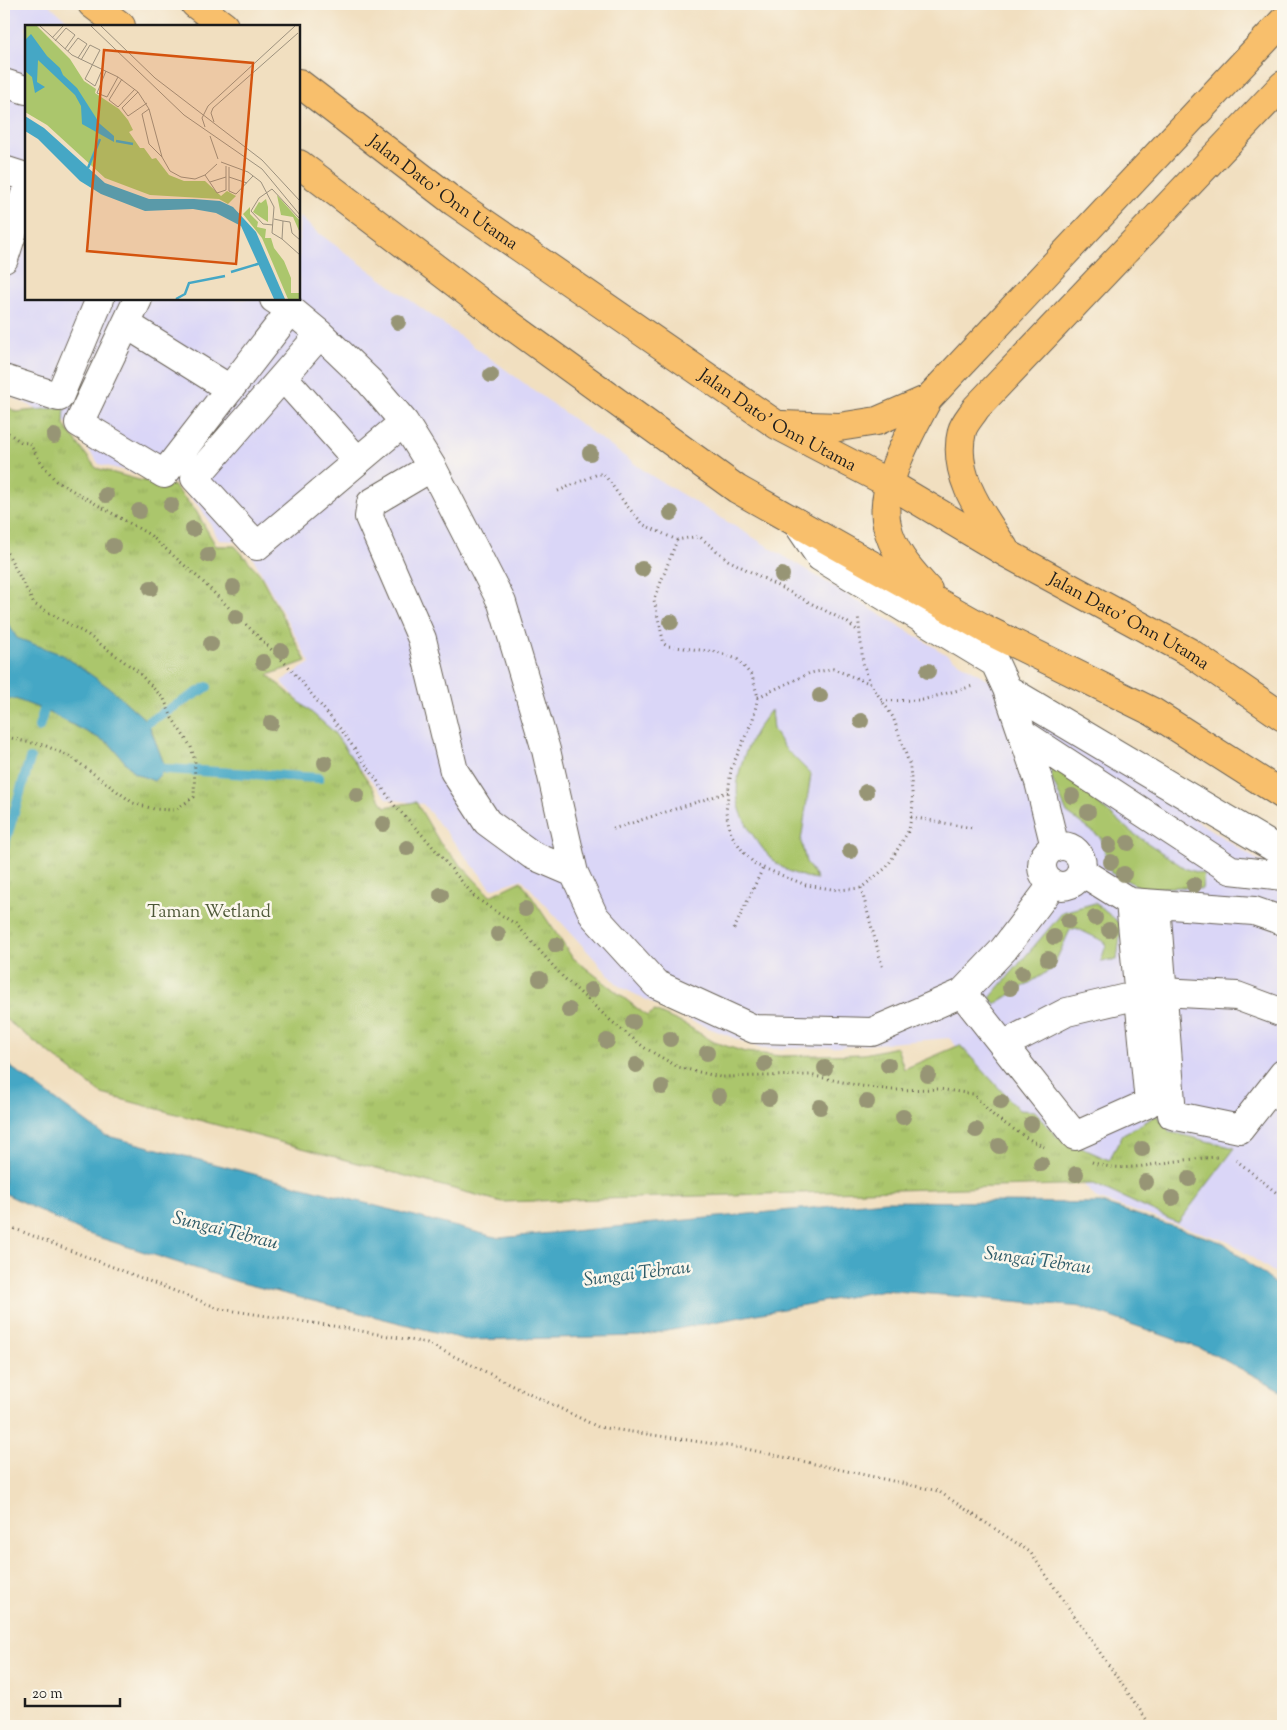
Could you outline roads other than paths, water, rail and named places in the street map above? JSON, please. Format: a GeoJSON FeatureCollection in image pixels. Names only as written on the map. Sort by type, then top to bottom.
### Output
{"type":"FeatureCollection","features":[{"type":"Feature","properties":{"kind":"main road"},"geometry":{"type":"LineString","coordinates":[[92,4],[120,25]]}},
{"type":"Feature","properties":{"kind":"main road"},"geometry":{"type":"LineString","coordinates":[[195,4],[223,25]]}},
{"type":"Feature","properties":{"kind":"main road"},"geometry":{"type":"LineString","coordinates":[[940,603],[905,564],[886,525],[885,503],[890,484],[904,445],[928,398],[1283,21]]}},
{"type":"Feature","properties":{"kind":"main road","name":"Jalan Dato' Onn Utama"},"geometry":{"type":"LineString","coordinates":[[300,84],[454,202],[777,425],[890,484],[1008,554],[1189,652],[1283,717]]}},
{"type":"Feature","properties":{"kind":"main road"},"geometry":{"type":"LineString","coordinates":[[1008,554],[982,516],[966,486],[960,457],[962,430],[976,408],[1283,85]]}},
{"type":"Feature","properties":{"kind":"main road"},"geometry":{"type":"LineString","coordinates":[[300,165],[505,321],[736,489],[989,631],[1153,712],[1283,794]]}},
{"type":"Feature","properties":{"kind":"main road"},"geometry":{"type":"LineString","coordinates":[[777,425],[839,427],[877,421],[928,398]]}},
{"type":"Feature","properties":{"kind":"street"},"geometry":{"type":"LineString","coordinates":[[4,83],[25,90]]}},
{"type":"Feature","properties":{"kind":"street"},"geometry":{"type":"LineString","coordinates":[[4,170],[25,177]]}},
{"type":"Feature","properties":{"kind":"street"},"geometry":{"type":"LineString","coordinates":[[14,245],[25,196]]}},
{"type":"Feature","properties":{"kind":"street"},"geometry":{"type":"LineString","coordinates":[[4,378],[59,397],[100,300]]}},
{"type":"Feature","properties":{"kind":"street"},"geometry":{"type":"LineString","coordinates":[[138,300],[80,423],[164,474],[230,389],[282,304],[320,334],[370,382],[404,422],[432,466],[502,603],[546,750],[574,873],[594,916],[656,984],[754,1029],[872,1032],[962,993],[1004,949],[1053,884]]}},
{"type":"Feature","properties":{"kind":"street"},"geometry":{"type":"LineString","coordinates":[[126,324],[230,389]]}},
{"type":"Feature","properties":{"kind":"street"},"geometry":{"type":"LineString","coordinates":[[320,334],[195,478],[257,546],[404,422]]}},
{"type":"Feature","properties":{"kind":"street"},"geometry":{"type":"LineString","coordinates":[[282,377],[357,460]]}},
{"type":"Feature","properties":{"kind":"street"},"geometry":{"type":"LineString","coordinates":[[432,466],[371,503],[369,517],[422,638],[454,771],[487,822],[532,854],[574,873]]}},
{"type":"Feature","properties":{"kind":"street"},"geometry":{"type":"LineString","coordinates":[[797,523],[820,556],[995,663],[1007,689],[1039,782],[1055,847]]}},
{"type":"Feature","properties":{"kind":"street"},"geometry":{"type":"LineString","coordinates":[[1007,689],[1283,853]]}},
{"type":"Feature","properties":{"kind":"street"},"geometry":{"type":"LineString","coordinates":[[1022,733],[1231,870],[1283,876]]}},
{"type":"Feature","properties":{"kind":"street"},"geometry":{"type":"LineString","coordinates":[[1067,846],[1078,853],[1082,859],[1082,872],[1078,878],[1066,886],[1053,884],[1047,880],[1041,868],[1044,855],[1055,847],[1067,846]]}},
{"type":"Feature","properties":{"kind":"street"},"geometry":{"type":"LineString","coordinates":[[1082,872],[1143,904],[1254,911],[1283,921]]}},
{"type":"Feature","properties":{"kind":"street"},"geometry":{"type":"LineString","coordinates":[[1143,904],[1151,993],[1172,1115],[1240,1129],[1283,1074]]}},
{"type":"Feature","properties":{"kind":"street"},"geometry":{"type":"LineString","coordinates":[[962,993],[1075,1136],[1149,1103],[1151,993]]}},
{"type":"Feature","properties":{"kind":"street"},"geometry":{"type":"LineString","coordinates":[[1003,1045],[1067,1012],[1151,993],[1237,996],[1283,1013]]}},
{"type":"Feature","properties":{"kind":"water"},"geometry":{"type":"Polygon","coordinates":[[[4,617],[17,638],[63,655],[111,689],[148,722],[166,769],[154,781],[134,773],[110,744],[44,710],[15,699],[4,698],[4,617]]]}},
{"type":"Feature","properties":{"kind":"water","name":"Sungai Tebrau"},"geometry":{"type":"Polygon","coordinates":[[[4,1062],[104,1135],[499,1238],[885,1201],[1101,1203],[1224,1243],[1283,1290],[1283,1391],[1205,1350],[1082,1307],[884,1290],[640,1336],[467,1340],[238,1282],[82,1232],[4,1193],[4,1062]]]}},
{"type":"Feature","properties":{"kind":"waterway"},"geometry":{"type":"LineString","coordinates":[[148,722],[207,687]]}},
{"type":"Feature","properties":{"kind":"waterway"},"geometry":{"type":"LineString","coordinates":[[39,727],[44,710]]}},
{"type":"Feature","properties":{"kind":"waterway"},"geometry":{"type":"LineString","coordinates":[[4,846],[30,759]]}},
{"type":"Feature","properties":{"kind":"waterway"},"geometry":{"type":"LineString","coordinates":[[166,769],[319,778]]}},
{"type":"Feature","properties":{"kind":"park label","name":"Taman Wetland"},"geometry":{"type":"Point","coordinates":[209,911]}}]}
